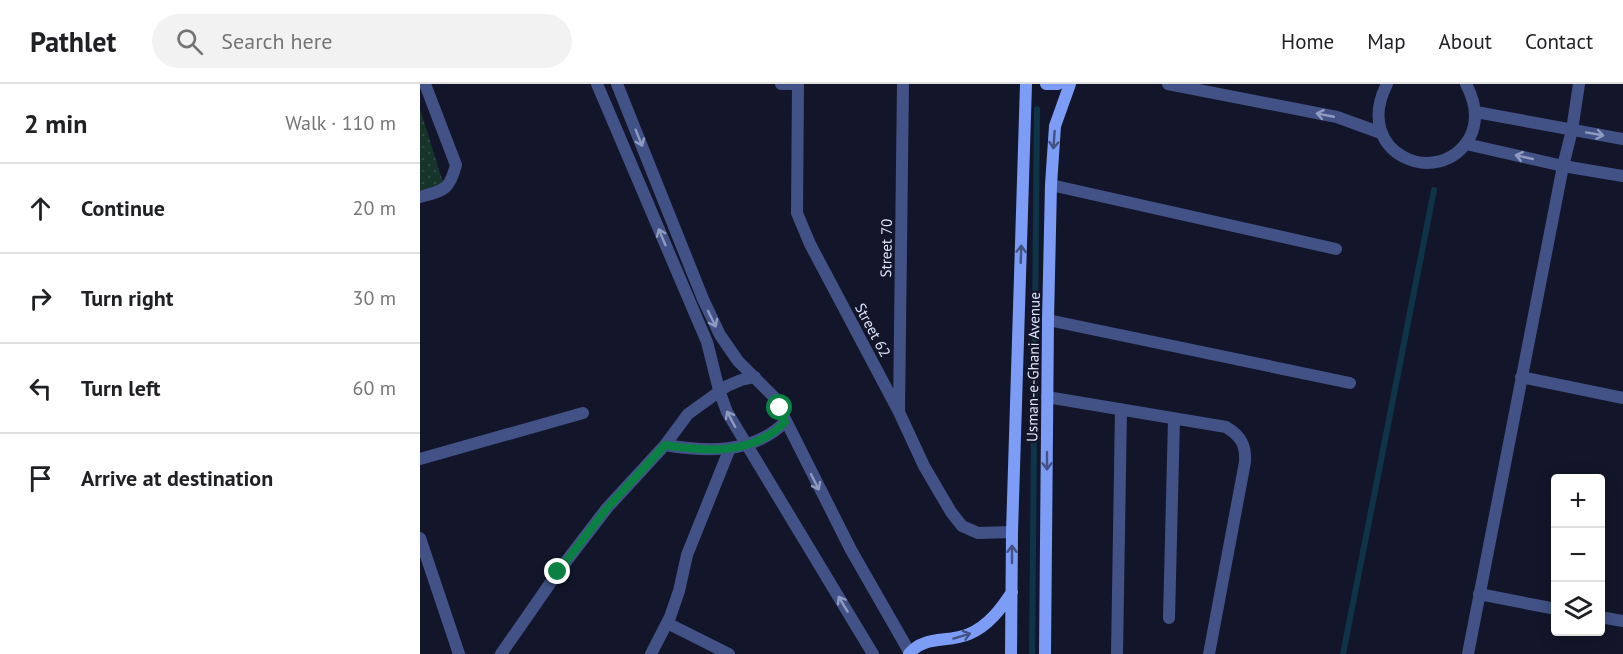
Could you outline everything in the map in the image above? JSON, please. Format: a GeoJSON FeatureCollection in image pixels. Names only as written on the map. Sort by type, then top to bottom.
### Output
{"type":"FeatureCollection","features":[{"type":"Feature","properties":{"kind":"main road","name":"Usman-e-Ghani Avenue"},"geometry":{"type":"LineString","coordinates":[[1011,654],[1012,532],[1026,84]]}},
{"type":"Feature","properties":{"kind":"main road"},"geometry":{"type":"LineString","coordinates":[[1046,84],[1058,84]]}},
{"type":"Feature","properties":{"kind":"main road","name":"Usman-e-Ghani Avenue"},"geometry":{"type":"LineString","coordinates":[[1046,654],[1051,185],[1055,126],[1070,84]]}},
{"type":"Feature","properties":{"kind":"main road"},"geometry":{"type":"LineString","coordinates":[[910,654],[915,646],[926,641],[943,641],[970,634],[999,612],[1012,592]]}},
{"type":"Feature","properties":{"kind":"street"},"geometry":{"type":"LineString","coordinates":[[420,197],[445,189],[456,165],[425,84]]}},
{"type":"Feature","properties":{"kind":"street"},"geometry":{"type":"LineString","coordinates":[[597,84],[707,342],[727,412],[873,654]]}},
{"type":"Feature","properties":{"kind":"street"},"geometry":{"type":"LineString","coordinates":[[617,84],[703,299],[720,335],[738,361],[774,396],[851,550],[910,654]]}},
{"type":"Feature","properties":{"kind":"street"},"geometry":{"type":"LineString","coordinates":[[781,84],[798,84]]}},
{"type":"Feature","properties":{"kind":"street","name":"Street 62"},"geometry":{"type":"LineString","coordinates":[[798,84],[797,213],[810,243],[899,412],[924,466],[951,512],[962,526],[978,533],[1012,532]]}},
{"type":"Feature","properties":{"kind":"street","name":"Street 70"},"geometry":{"type":"LineString","coordinates":[[899,412],[903,84]]}},
{"type":"Feature","properties":{"kind":"street"},"geometry":{"type":"LineString","coordinates":[[1168,84],[1337,117],[1381,133]]}},
{"type":"Feature","properties":{"kind":"street"},"geometry":{"type":"LineString","coordinates":[[1386,84],[1379,98],[1377,116],[1381,133],[1390,147],[1404,158],[1420,163],[1437,162],[1453,155],[1466,144],[1474,129],[1476,112],[1473,97],[1466,84]]}},
{"type":"Feature","properties":{"kind":"street"},"geometry":{"type":"LineString","coordinates":[[1468,654],[1579,84]]}},
{"type":"Feature","properties":{"kind":"street"},"geometry":{"type":"LineString","coordinates":[[1476,112],[1623,139]]}},
{"type":"Feature","properties":{"kind":"street"},"geometry":{"type":"LineString","coordinates":[[1466,144],[1563,166],[1623,176]]}},
{"type":"Feature","properties":{"kind":"street"},"geometry":{"type":"LineString","coordinates":[[1051,185],[1336,249]]}},
{"type":"Feature","properties":{"kind":"street"},"geometry":{"type":"LineString","coordinates":[[1048,320],[1350,383]]}},
{"type":"Feature","properties":{"kind":"street"},"geometry":{"type":"LineString","coordinates":[[501,654],[558,572],[607,508],[665,445],[688,414],[719,390],[741,380],[755,377]]}},
{"type":"Feature","properties":{"kind":"street"},"geometry":{"type":"LineString","coordinates":[[1521,377],[1623,398]]}},
{"type":"Feature","properties":{"kind":"street"},"geometry":{"type":"LineString","coordinates":[[1047,397],[1226,427],[1237,433],[1243,442],[1246,452],[1209,654]]}},
{"type":"Feature","properties":{"kind":"street"},"geometry":{"type":"LineString","coordinates":[[1117,654],[1121,409]]}},
{"type":"Feature","properties":{"kind":"street"},"geometry":{"type":"LineString","coordinates":[[420,459],[583,413]]}},
{"type":"Feature","properties":{"kind":"street"},"geometry":{"type":"LineString","coordinates":[[1169,618],[1174,418]]}},
{"type":"Feature","properties":{"kind":"street"},"geometry":{"type":"LineString","coordinates":[[665,445],[686,448],[748,446],[768,436],[785,422]]}},
{"type":"Feature","properties":{"kind":"street"},"geometry":{"type":"LineString","coordinates":[[651,654],[667,623],[679,591],[687,555],[730,448]]}},
{"type":"Feature","properties":{"kind":"street"},"geometry":{"type":"LineString","coordinates":[[420,538],[459,654]]}},
{"type":"Feature","properties":{"kind":"street"},"geometry":{"type":"LineString","coordinates":[[1479,594],[1551,608]]}},
{"type":"Feature","properties":{"kind":"street"},"geometry":{"type":"LineString","coordinates":[[1605,618],[1623,621]]}},
{"type":"Feature","properties":{"kind":"street"},"geometry":{"type":"LineString","coordinates":[[667,623],[729,654]]}},
{"type":"Feature","properties":{"kind":"green space"},"geometry":{"type":"Polygon","coordinates":[[[420,109],[445,189],[420,197],[420,109]]]}},
{"type":"Feature","properties":{"kind":"waterway"},"geometry":{"type":"LineString","coordinates":[[1032,654],[1037,109]]}},
{"type":"Feature","properties":{"kind":"waterway"},"geometry":{"type":"LineString","coordinates":[[1343,654],[1434,190]]}},
{"type":"Feature","properties":{"kind":"route"},"geometry":{"type":"LineString","coordinates":[[558,572],[607,508],[665,445],[686,448],[748,446],[776,431],[785,422],[780,408]]}}]}
